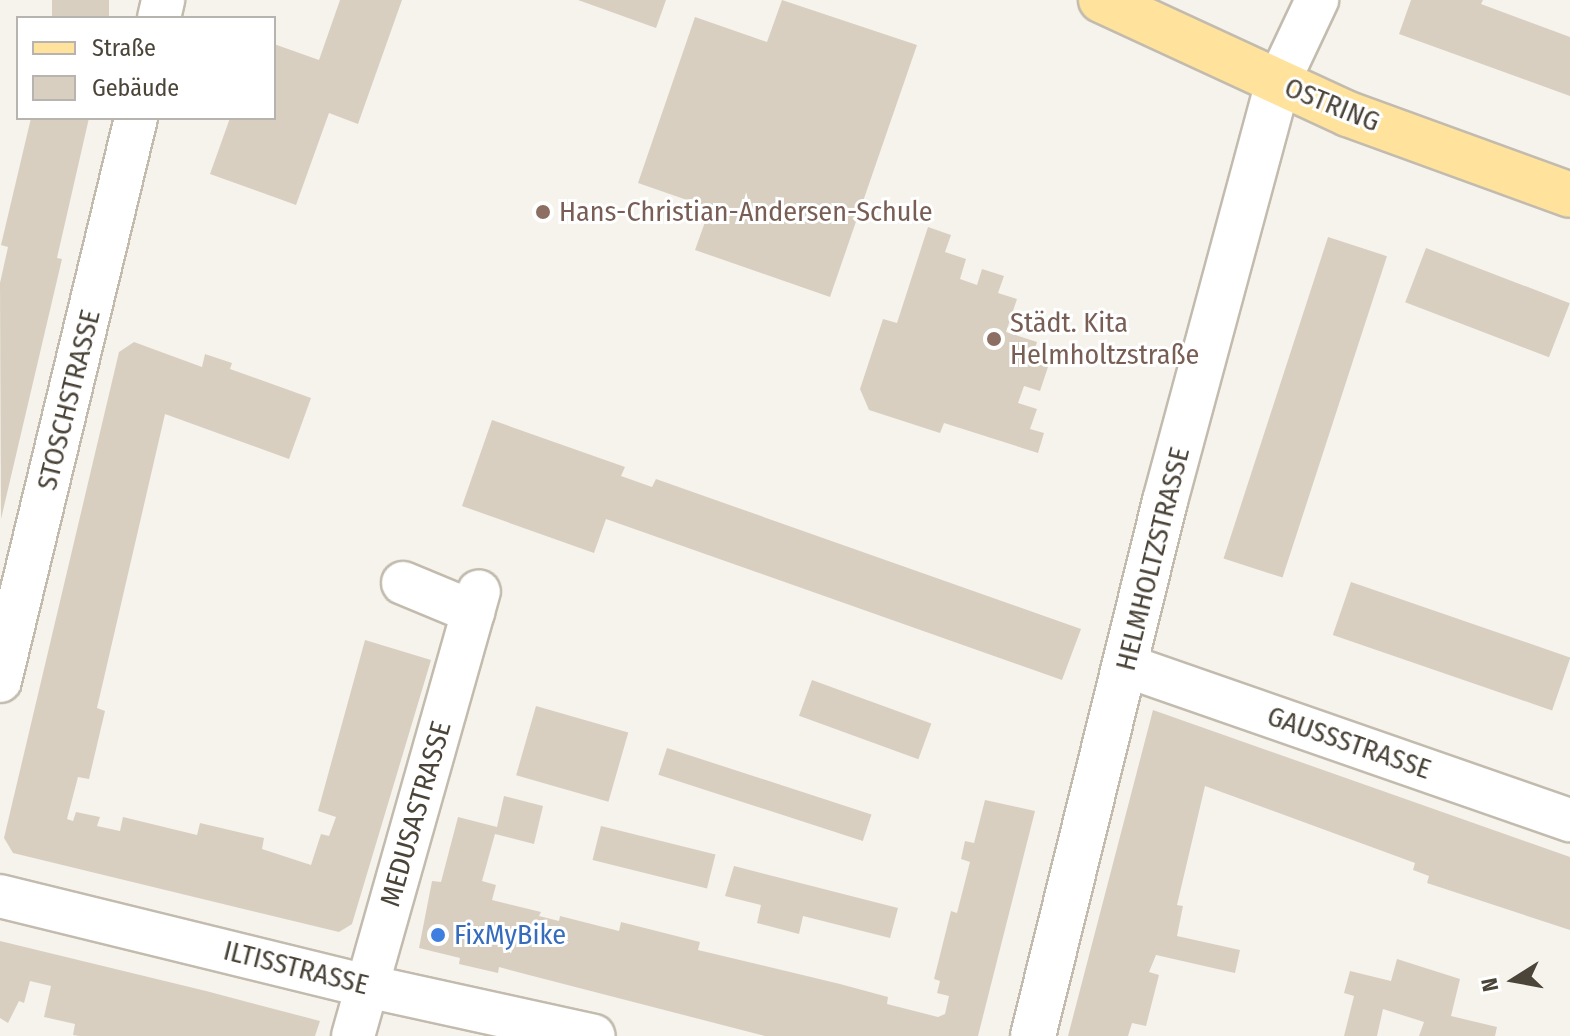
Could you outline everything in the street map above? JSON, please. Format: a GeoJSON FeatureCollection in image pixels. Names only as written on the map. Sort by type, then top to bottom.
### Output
{"type":"FeatureCollection","features":[{"type":"Feature","properties":{"kind":"main road","name":"OSTRING"},"geometry":{"type":"LineString","coordinates":[[1101,0],[1348,114],[1570,195]]}},
{"type":"Feature","properties":{"kind":"street"},"geometry":{"type":"LineString","coordinates":[[1278,83],[1317,0]]}},
{"type":"Feature","properties":{"kind":"street","name":"HELMHOLTZSTRASSE"},"geometry":{"type":"LineString","coordinates":[[1033,1036],[1127,666],[1165,501],[1278,83]]}},
{"type":"Feature","properties":{"kind":"street","name":"STOSCHSTRASSE"},"geometry":{"type":"LineString","coordinates":[[0,681],[136,120]]}},
{"type":"Feature","properties":{"kind":"street","name":"MEDUSASTRASSE"},"geometry":{"type":"LineString","coordinates":[[353,1036],[476,602],[403,583]]}},
{"type":"Feature","properties":{"kind":"street","name":"GAUSSSTRASSE"},"geometry":{"type":"LineString","coordinates":[[1127,666],[1570,820]]}},
{"type":"Feature","properties":{"kind":"street","name":"ILTISSTRASSE"},"geometry":{"type":"LineString","coordinates":[[0,896],[367,986],[594,1036]]}},
{"type":"Feature","properties":{"kind":"building"},"geometry":{"type":"Polygon","coordinates":[[[52,0],[109,0],[109,16],[52,16],[52,0]]]}},
{"type":"Feature","properties":{"kind":"building"},"geometry":{"type":"Polygon","coordinates":[[[340,0],[402,0],[358,124],[329,113],[296,205],[210,174],[229,120],[276,120],[276,45],[319,60],[340,0]]]}},
{"type":"Feature","properties":{"kind":"building"},"geometry":{"type":"Polygon","coordinates":[[[578,0],[666,0],[656,28],[578,0]]]}},
{"type":"Feature","properties":{"kind":"building"},"geometry":{"type":"Polygon","coordinates":[[[782,0],[917,45],[830,297],[695,250],[710,208],[638,183],[695,17],[767,42],[782,0]]]}},
{"type":"Feature","properties":{"kind":"building"},"geometry":{"type":"Polygon","coordinates":[[[1411,0],[1483,0],[1481,4],[1570,37],[1570,96],[1399,34],[1411,0]]]}},
{"type":"Feature","properties":{"kind":"building"},"geometry":{"type":"Polygon","coordinates":[[[31,120],[89,120],[57,258],[62,259],[1,519],[0,283],[8,247],[1,245],[31,120]]]}},
{"type":"Feature","properties":{"kind":"building"},"geometry":{"type":"Polygon","coordinates":[[[928,227],[951,235],[945,252],[966,259],[960,279],[977,285],[982,269],[1004,276],[998,293],[1017,299],[1006,332],[1037,342],[1031,361],[1048,367],[1040,391],[1024,386],[1018,403],[1037,409],[1030,429],[1044,433],[1038,453],[944,423],[940,433],[869,410],[860,389],[883,319],[897,323],[928,227]]]}},
{"type":"Feature","properties":{"kind":"building"},"geometry":{"type":"Polygon","coordinates":[[[1328,237],[1387,256],[1283,578],[1224,558],[1328,237]]]}},
{"type":"Feature","properties":{"kind":"building"},"geometry":{"type":"Polygon","coordinates":[[[1426,248],[1570,303],[1549,357],[1405,302],[1426,248]]]}},
{"type":"Feature","properties":{"kind":"building"},"geometry":{"type":"Polygon","coordinates":[[[134,342],[202,367],[205,354],[232,363],[230,369],[311,398],[289,459],[165,414],[97,708],[105,711],[89,779],[78,777],[67,819],[73,821],[76,812],[100,817],[97,826],[120,831],[123,817],[197,835],[200,823],[264,838],[262,849],[311,865],[321,834],[329,836],[336,817],[318,811],[365,640],[431,660],[352,924],[339,932],[13,853],[4,838],[119,352],[134,342]]]}},
{"type":"Feature","properties":{"kind":"building"},"geometry":{"type":"Polygon","coordinates":[[[492,420],[625,467],[621,476],[652,487],[656,479],[1081,629],[1062,680],[606,519],[594,553],[462,506],[492,420]]]}},
{"type":"Feature","properties":{"kind":"building"},"geometry":{"type":"Polygon","coordinates":[[[1351,582],[1570,657],[1552,710],[1333,635],[1351,582]]]}},
{"type":"Feature","properties":{"kind":"building"},"geometry":{"type":"Polygon","coordinates":[[[812,680],[931,723],[918,759],[799,716],[812,680]]]}},
{"type":"Feature","properties":{"kind":"building"},"geometry":{"type":"Polygon","coordinates":[[[536,706],[628,732],[608,802],[516,775],[536,706]]]}},
{"type":"Feature","properties":{"kind":"building"},"geometry":{"type":"Polygon","coordinates":[[[1153,710],[1570,857],[1570,930],[1427,883],[1429,876],[1413,870],[1415,863],[1205,786],[1177,905],[1183,906],[1177,936],[1240,950],[1235,973],[1156,955],[1149,972],[1159,975],[1146,1026],[1132,1023],[1128,1036],[1068,1036],[1153,710]]]}},
{"type":"Feature","properties":{"kind":"building"},"geometry":{"type":"Polygon","coordinates":[[[667,748],[871,814],[863,841],[658,775],[667,748]]]}},
{"type":"Feature","properties":{"kind":"building"},"geometry":{"type":"Polygon","coordinates":[[[504,796],[543,806],[534,844],[495,834],[482,881],[496,885],[492,900],[541,912],[539,916],[559,921],[560,916],[619,931],[621,922],[700,942],[698,950],[888,997],[887,1004],[938,1017],[945,1014],[949,996],[937,993],[940,981],[934,979],[951,911],[957,913],[970,862],[961,859],[965,841],[974,843],[985,800],[1035,811],[978,1036],[765,1036],[499,967],[498,973],[459,964],[460,958],[419,948],[432,881],[441,882],[458,817],[497,827],[504,796]]]}},
{"type":"Feature","properties":{"kind":"building"},"geometry":{"type":"Polygon","coordinates":[[[601,826],[715,855],[707,889],[593,860],[601,826]]]}},
{"type":"Feature","properties":{"kind":"building"},"geometry":{"type":"Polygon","coordinates":[[[734,866],[898,908],[890,938],[803,916],[799,934],[757,923],[761,905],[725,896],[734,866]]]}},
{"type":"Feature","properties":{"kind":"building"},"geometry":{"type":"Polygon","coordinates":[[[0,941],[320,1021],[315,1036],[79,1036],[73,1035],[75,1024],[44,1017],[51,986],[30,981],[24,1003],[19,1001],[8,1023],[0,1018],[0,941]]]}},
{"type":"Feature","properties":{"kind":"building"},"geometry":{"type":"Polygon","coordinates":[[[1397,959],[1460,979],[1451,1016],[1497,1027],[1495,1036],[1419,1036],[1424,1022],[1383,1009],[1377,1036],[1344,1036],[1354,996],[1344,993],[1350,971],[1391,981],[1397,959]]]}},
{"type":"Feature","properties":{"kind":"place","name":"Hans-Christian-Andersen-Schule"},"geometry":{"type":"Point","coordinates":[543,212]}},
{"type":"Feature","properties":{"kind":"place","name":"Städt. Kita Helmholtzstraße"},"geometry":{"type":"Point","coordinates":[994,339]}},
{"type":"Feature","properties":{"kind":"place","name":"FixMyBike"},"geometry":{"type":"Point","coordinates":[438,935]}}]}
